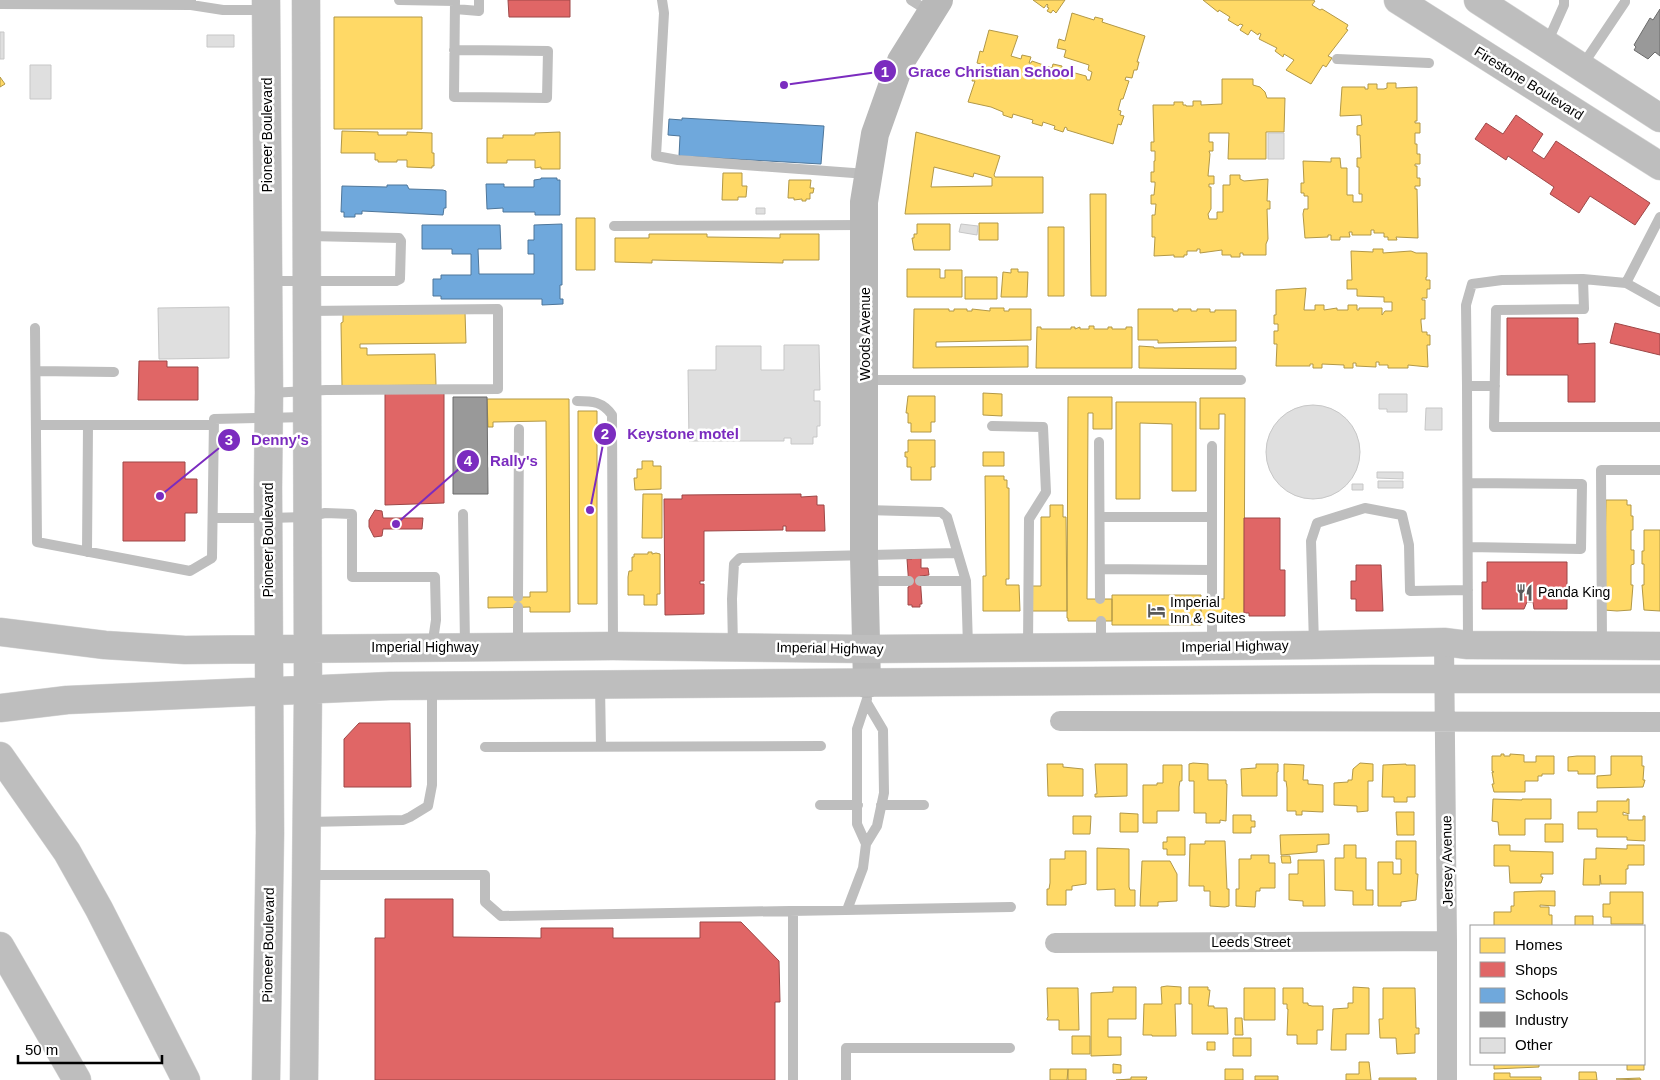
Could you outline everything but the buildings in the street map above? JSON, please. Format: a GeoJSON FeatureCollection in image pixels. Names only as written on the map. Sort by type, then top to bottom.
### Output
{"type":"FeatureCollection","features":[{"type":"Feature","properties":{"kind":"main road"},"geometry":{"type":"LineString","coordinates":[[306,0],[308,691],[304,1044],[310,1076]]}},
{"type":"Feature","properties":{"kind":"main road","name":"Firestone Boulevard"},"geometry":{"type":"LineString","coordinates":[[1398,0],[1660,166]]}},
{"type":"Feature","properties":{"kind":"main road"},"geometry":{"type":"LineString","coordinates":[[1478,0],[1660,118]]}},
{"type":"Feature","properties":{"kind":"main road","name":"Pioneer Boulevard"},"geometry":{"type":"LineString","coordinates":[[266,5],[270,833],[266,1080]]}},
{"type":"Feature","properties":{"kind":"main road","name":"Imperial Highway"},"geometry":{"type":"LineString","coordinates":[[0,632],[185,650],[613,646],[867,649],[1028,648],[1101,634],[1212,634],[1314,646],[1456,643],[1660,646]]}},
{"type":"Feature","properties":{"kind":"main road"},"geometry":{"type":"LineString","coordinates":[[0,708],[67,700],[390,686],[600,686],[867,693],[1445,679],[1660,680]]}},
{"type":"Feature","properties":{"kind":"main road"},"geometry":{"type":"LineString","coordinates":[[0,756],[72,860],[186,1080]]}},
{"type":"Feature","properties":{"kind":"main road"},"geometry":{"type":"LineString","coordinates":[[0,946],[77,1080]]}},
{"type":"Feature","properties":{"kind":"street","name":"Woods Avenue"},"geometry":{"type":"LineString","coordinates":[[867,693],[864,569],[864,202],[875,134],[901,61],[927,4]]}},
{"type":"Feature","properties":{"kind":"street","name":"Jersey Avenue"},"geometry":{"type":"LineString","coordinates":[[1447,1080],[1445,679],[1456,643]]}},
{"type":"Feature","properties":{"kind":"street"},"geometry":{"type":"LineString","coordinates":[[1060,721],[1660,722]]}},
{"type":"Feature","properties":{"kind":"street","name":"Leeds Street"},"geometry":{"type":"LineString","coordinates":[[1055,943],[1447,941]]}},
{"type":"Feature","properties":{"kind":"lane"},"geometry":{"type":"LineString","coordinates":[[399,0],[456,1],[454,50],[454,98],[547,98],[548,51],[454,50]]}},
{"type":"Feature","properties":{"kind":"lane"},"geometry":{"type":"LineString","coordinates":[[455,10],[479,11],[479,0]]}},
{"type":"Feature","properties":{"kind":"lane"},"geometry":{"type":"LineString","coordinates":[[662,0],[664,13],[656,156],[678,160],[869,174]]}},
{"type":"Feature","properties":{"kind":"lane"},"geometry":{"type":"LineString","coordinates":[[1581,67],[1625,0]]}},
{"type":"Feature","properties":{"kind":"lane"},"geometry":{"type":"LineString","coordinates":[[1546,44],[1562,2]]}},
{"type":"Feature","properties":{"kind":"lane"},"geometry":{"type":"LineString","coordinates":[[0,4],[191,3],[223,10],[266,5]]}},
{"type":"Feature","properties":{"kind":"lane"},"geometry":{"type":"LineString","coordinates":[[1337,59],[1429,63]]}},
{"type":"Feature","properties":{"kind":"lane"},"geometry":{"type":"LineString","coordinates":[[1626,283],[1660,216]]}},
{"type":"Feature","properties":{"kind":"lane"},"geometry":{"type":"LineString","coordinates":[[614,226],[864,225]]}},
{"type":"Feature","properties":{"kind":"lane"},"geometry":{"type":"LineString","coordinates":[[268,281],[396,281],[400,279],[399,238],[306,236]]}},
{"type":"Feature","properties":{"kind":"lane"},"geometry":{"type":"LineString","coordinates":[[1456,643],[1468,590],[1466,305],[1472,284],[1502,280],[1583,280],[1626,283],[1660,302]]}},
{"type":"Feature","properties":{"kind":"lane"},"geometry":{"type":"LineString","coordinates":[[1583,280],[1584,309],[1496,310],[1494,427],[1660,426]]}},
{"type":"Feature","properties":{"kind":"lane"},"geometry":{"type":"LineString","coordinates":[[35,328],[37,542],[190,571],[212,558],[214,419],[269,405],[306,404],[326,390],[498,389],[498,309],[306,310]]}},
{"type":"Feature","properties":{"kind":"lane"},"geometry":{"type":"LineString","coordinates":[[36,371],[114,372]]}},
{"type":"Feature","properties":{"kind":"lane"},"geometry":{"type":"LineString","coordinates":[[865,380],[1241,380]]}},
{"type":"Feature","properties":{"kind":"lane"},"geometry":{"type":"LineString","coordinates":[[1467,386],[1495,386]]}},
{"type":"Feature","properties":{"kind":"lane"},"geometry":{"type":"LineString","coordinates":[[577,401],[599,403],[607,408],[612,416],[613,646]]}},
{"type":"Feature","properties":{"kind":"lane"},"geometry":{"type":"LineString","coordinates":[[269,405],[306,404]]}},
{"type":"Feature","properties":{"kind":"lane"},"geometry":{"type":"LineString","coordinates":[[36,425],[214,425]]}},
{"type":"Feature","properties":{"kind":"lane"},"geometry":{"type":"LineString","coordinates":[[87,552],[88,425]]}},
{"type":"Feature","properties":{"kind":"lane"},"geometry":{"type":"LineString","coordinates":[[992,426],[1042,427],[1046,492],[1029,519],[1028,648]]}},
{"type":"Feature","properties":{"kind":"lane"},"geometry":{"type":"LineString","coordinates":[[518,647],[519,429]]}},
{"type":"Feature","properties":{"kind":"lane"},"geometry":{"type":"LineString","coordinates":[[1099,442],[1100,599]]}},
{"type":"Feature","properties":{"kind":"lane"},"geometry":{"type":"LineString","coordinates":[[1212,446],[1212,599]]}},
{"type":"Feature","properties":{"kind":"lane"},"geometry":{"type":"LineString","coordinates":[[1602,646],[1601,470],[1660,470]]}},
{"type":"Feature","properties":{"kind":"lane"},"geometry":{"type":"LineString","coordinates":[[1468,483],[1582,484],[1581,549],[1468,547]]}},
{"type":"Feature","properties":{"kind":"lane"},"geometry":{"type":"LineString","coordinates":[[1314,646],[1311,542],[1317,523],[1365,508],[1402,515],[1409,545],[1410,591],[1468,590]]}},
{"type":"Feature","properties":{"kind":"lane"},"geometry":{"type":"LineString","coordinates":[[864,510],[941,512],[947,516],[966,581],[968,648]]}},
{"type":"Feature","properties":{"kind":"lane"},"geometry":{"type":"LineString","coordinates":[[213,518],[268,518],[325,513],[352,514],[352,577],[435,577],[436,620],[432,647]]}},
{"type":"Feature","properties":{"kind":"lane"},"geometry":{"type":"LineString","coordinates":[[464,514],[464,647]]}},
{"type":"Feature","properties":{"kind":"lane"},"geometry":{"type":"LineString","coordinates":[[1100,517],[1211,516]]}},
{"type":"Feature","properties":{"kind":"lane"},"geometry":{"type":"LineString","coordinates":[[864,569],[957,553]]}},
{"type":"Feature","properties":{"kind":"lane"},"geometry":{"type":"LineString","coordinates":[[733,647],[734,564],[740,558],[864,569],[909,582]]}},
{"type":"Feature","properties":{"kind":"lane"},"geometry":{"type":"LineString","coordinates":[[1100,569],[1211,570]]}},
{"type":"Feature","properties":{"kind":"lane"},"geometry":{"type":"LineString","coordinates":[[920,582],[966,581]]}},
{"type":"Feature","properties":{"kind":"lane"},"geometry":{"type":"LineString","coordinates":[[306,822],[403,820],[428,806],[432,785],[432,686]]}},
{"type":"Feature","properties":{"kind":"lane"},"geometry":{"type":"LineString","coordinates":[[600,686],[601,746]]}},
{"type":"Feature","properties":{"kind":"lane"},"geometry":{"type":"LineString","coordinates":[[866,844],[857,824],[857,729],[867,693]]}},
{"type":"Feature","properties":{"kind":"lane"},"geometry":{"type":"LineString","coordinates":[[847,910],[863,868],[866,844],[877,826],[884,793],[883,730],[867,693]]}},
{"type":"Feature","properties":{"kind":"lane"},"geometry":{"type":"LineString","coordinates":[[485,747],[821,746]]}},
{"type":"Feature","properties":{"kind":"lane"},"geometry":{"type":"LineString","coordinates":[[820,805],[858,805]]}},
{"type":"Feature","properties":{"kind":"lane"},"geometry":{"type":"LineString","coordinates":[[881,805],[924,805]]}},
{"type":"Feature","properties":{"kind":"lane"},"geometry":{"type":"LineString","coordinates":[[306,875],[485,875],[485,902],[501,916],[1011,908]]}},
{"type":"Feature","properties":{"kind":"lane"},"geometry":{"type":"LineString","coordinates":[[793,911],[793,1080]]}},
{"type":"Feature","properties":{"kind":"lane"},"geometry":{"type":"LineString","coordinates":[[846,1080],[846,1048],[1010,1048]]}},
{"type":"Feature","properties":{"kind":"place","name":"Grace Christian School"},"geometry":{"type":"Point","coordinates":[784,85]}},
{"type":"Feature","properties":{"kind":"place","name":"Denny's"},"geometry":{"type":"Point","coordinates":[160,496]}},
{"type":"Feature","properties":{"kind":"place","name":"Keystone motel"},"geometry":{"type":"Point","coordinates":[590,510]}},
{"type":"Feature","properties":{"kind":"place","name":"Rally's"},"geometry":{"type":"Point","coordinates":[396,524]}},
{"type":"Feature","properties":{"kind":"place","name":"Panda King"},"geometry":{"type":"Point","coordinates":[1524,592]}},
{"type":"Feature","properties":{"kind":"place","name":"Imperial Inn & Suites"},"geometry":{"type":"Point","coordinates":[1156,610]}}]}
